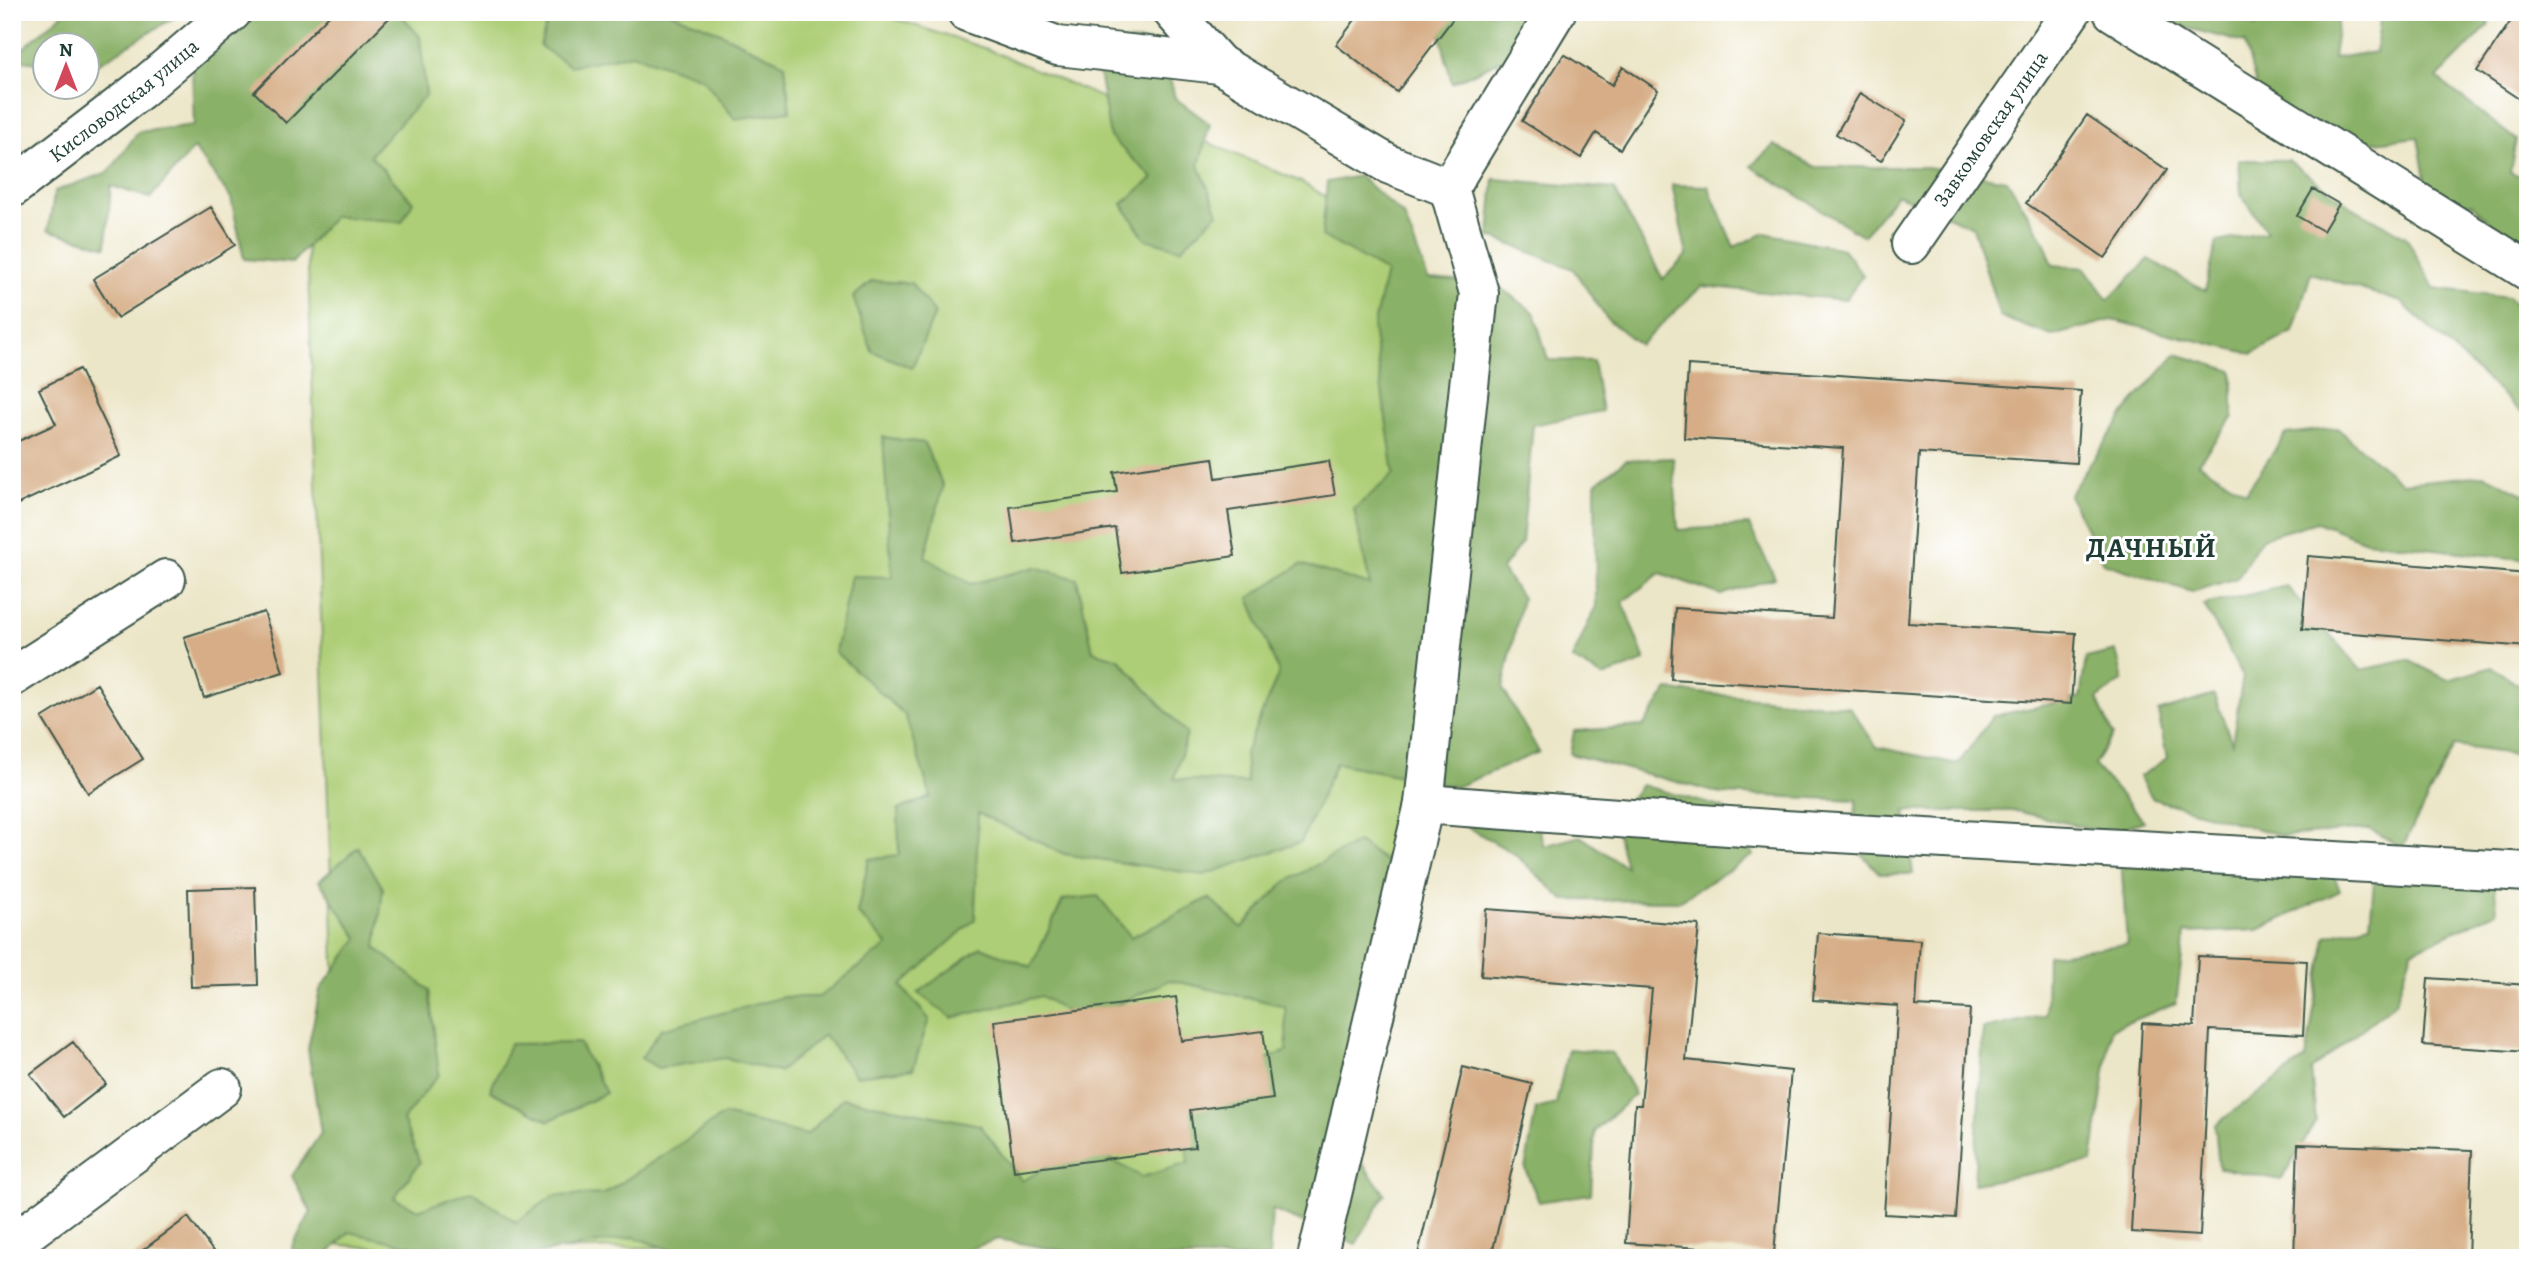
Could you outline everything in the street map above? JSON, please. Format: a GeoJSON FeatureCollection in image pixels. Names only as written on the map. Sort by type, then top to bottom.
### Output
{"type":"FeatureCollection","features":[{"type":"Feature","properties":{"kind":"street","name":"Кисловодская улица"},"geometry":{"type":"LineString","coordinates":[[12,188],[140,90],[232,12]]}},
{"type":"Feature","properties":{"kind":"street"},"geometry":{"type":"LineString","coordinates":[[967,12],[1058,46],[1219,64]]}},
{"type":"Feature","properties":{"kind":"street"},"geometry":{"type":"LineString","coordinates":[[1173,12],[1219,64],[1388,164],[1449,188]]}},
{"type":"Feature","properties":{"kind":"street"},"geometry":{"type":"LineString","coordinates":[[1317,1258],[1424,804],[1479,293],[1449,188],[1556,12]]}},
{"type":"Feature","properties":{"kind":"street","name":"Завкомовская улица"},"geometry":{"type":"LineString","coordinates":[[1910,244],[2071,12]]}},
{"type":"Feature","properties":{"kind":"street"},"geometry":{"type":"LineString","coordinates":[[2113,12],[2528,271]]}},
{"type":"Feature","properties":{"kind":"street"},"geometry":{"type":"LineString","coordinates":[[12,677],[166,579]]}},
{"type":"Feature","properties":{"kind":"street"},"geometry":{"type":"LineString","coordinates":[[1424,804],[1798,831],[2528,872]]}},
{"type":"Feature","properties":{"kind":"street"},"geometry":{"type":"LineString","coordinates":[[12,1244],[222,1088]]}},
{"type":"Feature","properties":{"kind":"green space"},"geometry":{"type":"Polygon","coordinates":[[[65,12],[183,12],[102,61],[102,32],[42,32],[65,12]]]}},
{"type":"Feature","properties":{"kind":"green space"},"geometry":{"type":"Polygon","coordinates":[[[257,12],[399,12],[420,37],[426,95],[370,155],[413,202],[402,222],[334,216],[292,263],[244,259],[231,198],[194,148],[150,198],[111,186],[106,247],[48,230],[55,191],[109,172],[138,132],[194,125],[192,69],[257,12]]]}},
{"type":"Feature","properties":{"kind":"green space"},"geometry":{"type":"Polygon","coordinates":[[[332,12],[874,12],[987,49],[1301,182],[1402,242],[1410,763],[1313,1173],[706,1246],[434,1253],[321,1243],[340,1123],[306,215],[332,12]]]}},
{"type":"Feature","properties":{"kind":"green space"},"geometry":{"type":"Polygon","coordinates":[[[550,12],[669,12],[712,29],[785,64],[790,111],[735,119],[702,78],[632,54],[570,66],[540,46],[550,12]]]}},
{"type":"Feature","properties":{"kind":"green space"},"geometry":{"type":"Polygon","coordinates":[[[1439,12],[1535,12],[1515,54],[1452,83],[1436,17],[1439,12]]]}},
{"type":"Feature","properties":{"kind":"green space"},"geometry":{"type":"Polygon","coordinates":[[[2141,12],[2229,12],[2255,27],[2266,12],[2339,12],[2333,58],[2376,52],[2381,12],[2485,12],[2489,25],[2437,78],[2516,140],[2510,172],[2528,179],[2528,253],[2523,256],[2472,204],[2429,203],[2418,137],[2366,143],[2265,119],[2245,43],[2146,17],[2141,12]]]}},
{"type":"Feature","properties":{"kind":"green space"},"geometry":{"type":"Polygon","coordinates":[[[32,41],[32,62],[12,58],[32,41]]]}},
{"type":"Feature","properties":{"kind":"green space"},"geometry":{"type":"Polygon","coordinates":[[[1122,41],[1161,42],[1175,98],[1210,124],[1199,165],[1218,213],[1181,249],[1145,239],[1122,204],[1153,178],[1110,137],[1099,72],[1122,41]]]}},
{"type":"Feature","properties":{"kind":"green space"},"geometry":{"type":"Polygon","coordinates":[[[1774,145],[1816,167],[1926,167],[2007,180],[2044,241],[2053,265],[2085,268],[2108,300],[2149,259],[2205,291],[2217,242],[2267,232],[2241,194],[2239,160],[2288,160],[2352,207],[2406,237],[2434,288],[2508,297],[2528,316],[2528,418],[2401,302],[2311,273],[2293,332],[2252,354],[2112,320],[2052,336],[2000,317],[1973,227],[1897,194],[1863,236],[1751,166],[1774,145]]]}},
{"type":"Feature","properties":{"kind":"green space"},"geometry":{"type":"Polygon","coordinates":[[[1359,176],[1404,216],[1428,279],[1495,284],[1534,312],[1548,360],[1593,361],[1602,411],[1533,425],[1522,542],[1502,569],[1522,598],[1503,689],[1539,752],[1456,787],[1336,763],[1301,842],[1204,875],[1064,854],[978,813],[975,919],[901,986],[929,1019],[913,1069],[856,1076],[824,1035],[779,1072],[726,1058],[658,1068],[641,1058],[661,1029],[783,997],[819,997],[888,945],[857,913],[869,859],[899,855],[898,810],[931,797],[905,715],[835,652],[851,576],[892,577],[883,437],[924,443],[943,486],[925,557],[971,584],[1036,567],[1077,579],[1093,651],[1119,659],[1187,734],[1174,779],[1247,783],[1245,753],[1279,673],[1249,598],[1301,564],[1370,585],[1354,509],[1394,474],[1373,328],[1386,272],[1322,236],[1327,182],[1359,176]]]}},
{"type":"Feature","properties":{"kind":"green space"},"geometry":{"type":"Polygon","coordinates":[[[1494,179],[1614,189],[1663,279],[1687,255],[1672,185],[1708,186],[1734,247],[1765,233],[1843,249],[1863,275],[1845,300],[1702,286],[1640,345],[1607,319],[1573,269],[1489,236],[1494,179]]]}},
{"type":"Feature","properties":{"kind":"green space"},"geometry":{"type":"Polygon","coordinates":[[[872,281],[911,283],[935,314],[912,368],[872,351],[853,297],[872,281]]]}},
{"type":"Feature","properties":{"kind":"green space"},"geometry":{"type":"Polygon","coordinates":[[[2176,354],[2233,371],[2233,417],[2198,463],[2246,492],[2286,434],[2337,428],[2402,483],[2485,475],[2528,496],[2528,560],[2366,541],[2317,522],[2262,538],[2237,578],[2192,592],[2103,563],[2069,495],[2129,407],[2176,354]]]}},
{"type":"Feature","properties":{"kind":"green space"},"geometry":{"type":"Polygon","coordinates":[[[1673,458],[1678,530],[1749,525],[1775,578],[1721,595],[1660,573],[1623,602],[1645,661],[1603,677],[1572,659],[1596,606],[1595,484],[1626,460],[1673,458]]]}},
{"type":"Feature","properties":{"kind":"green space"},"geometry":{"type":"Polygon","coordinates":[[[2286,586],[2361,670],[2408,660],[2448,680],[2492,667],[2528,691],[2528,756],[2454,746],[2402,848],[2370,829],[2283,836],[2153,799],[2139,777],[2167,758],[2158,712],[2214,695],[2232,743],[2243,676],[2204,605],[2286,586]]]}},
{"type":"Feature","properties":{"kind":"green space"},"geometry":{"type":"Polygon","coordinates":[[[2116,651],[2123,680],[2097,699],[2113,735],[2094,765],[2144,821],[2109,833],[2016,811],[1905,811],[1913,874],[1880,874],[1851,842],[1857,800],[1722,794],[1570,754],[1574,731],[1643,726],[1668,690],[1849,707],[1877,747],[1958,764],[1993,716],[2080,698],[2086,658],[2116,651]]]}},
{"type":"Feature","properties":{"kind":"green space"},"geometry":{"type":"Polygon","coordinates":[[[1641,785],[1724,808],[1754,855],[1678,901],[1564,900],[1516,855],[1455,820],[1529,793],[1544,846],[1580,836],[1626,867],[1614,820],[1641,785]]]}},
{"type":"Feature","properties":{"kind":"green space"},"geometry":{"type":"Polygon","coordinates":[[[1358,842],[1421,886],[1341,1135],[1385,1194],[1356,1244],[1272,1210],[1269,1258],[1101,1258],[998,1239],[944,1258],[692,1258],[634,1237],[512,1258],[467,1258],[349,1232],[325,1258],[294,1258],[292,1247],[311,1212],[292,1176],[321,1133],[308,1049],[320,990],[358,938],[319,881],[358,847],[383,888],[376,948],[429,990],[439,1074],[403,1120],[420,1162],[394,1198],[418,1210],[472,1191],[516,1222],[553,1196],[604,1194],[724,1115],[807,1135],[843,1098],[980,1125],[1022,1181],[1085,1145],[1142,1177],[1188,1163],[1186,1090],[1287,1051],[1285,1006],[1170,980],[1082,1021],[1041,996],[952,1018],[918,993],[981,947],[1031,967],[1063,900],[1098,896],[1131,937],[1209,898],[1242,928],[1284,883],[1358,842]]]}},
{"type":"Feature","properties":{"kind":"green space"},"geometry":{"type":"Polygon","coordinates":[[[2121,858],[2331,867],[2340,891],[2258,930],[2185,933],[2176,1003],[2111,1029],[2092,1162],[1974,1184],[1983,1029],[2046,1015],[2047,955],[2127,944],[2121,858]]]}},
{"type":"Feature","properties":{"kind":"green space"},"geometry":{"type":"Polygon","coordinates":[[[2375,872],[2494,878],[2497,912],[2412,951],[2395,1003],[2311,1070],[2316,1121],[2281,1180],[2219,1168],[2215,1125],[2306,1058],[2326,936],[2370,924],[2375,872]]]}},
{"type":"Feature","properties":{"kind":"green space"},"geometry":{"type":"Polygon","coordinates":[[[579,1043],[606,1093],[549,1121],[490,1091],[510,1044],[579,1043]]]}},
{"type":"Feature","properties":{"kind":"green space"},"geometry":{"type":"Polygon","coordinates":[[[1568,1049],[1612,1053],[1635,1094],[1595,1131],[1591,1194],[1539,1202],[1525,1169],[1536,1109],[1556,1104],[1568,1049]]]}},
{"type":"Feature","properties":{"kind":"building"},"geometry":{"type":"Polygon","coordinates":[[[332,12],[395,12],[286,123],[254,92],[332,12]]]}},
{"type":"Feature","properties":{"kind":"building"},"geometry":{"type":"Polygon","coordinates":[[[1361,12],[1458,12],[1397,92],[1336,45],[1361,12]]]}},
{"type":"Feature","properties":{"kind":"building"},"geometry":{"type":"Polygon","coordinates":[[[2517,12],[2528,12],[2528,105],[2477,71],[2517,12]]]}},
{"type":"Feature","properties":{"kind":"building"},"geometry":{"type":"Polygon","coordinates":[[[1564,54],[1612,85],[1623,67],[1658,90],[1620,149],[1596,133],[1581,158],[1522,121],[1564,54]]]}},
{"type":"Feature","properties":{"kind":"building"},"geometry":{"type":"Polygon","coordinates":[[[1860,93],[1906,121],[1881,161],[1836,134],[1860,93]]]}},
{"type":"Feature","properties":{"kind":"building"},"geometry":{"type":"Polygon","coordinates":[[[2087,115],[2167,170],[2105,258],[2026,203],[2087,115]]]}},
{"type":"Feature","properties":{"kind":"building"},"geometry":{"type":"Polygon","coordinates":[[[2313,189],[2339,204],[2323,231],[2297,216],[2313,189]]]}},
{"type":"Feature","properties":{"kind":"building"},"geometry":{"type":"Polygon","coordinates":[[[211,207],[235,245],[117,318],[93,279],[211,207]]]}},
{"type":"Feature","properties":{"kind":"building"},"geometry":{"type":"Polygon","coordinates":[[[1688,365],[2081,391],[2076,463],[1919,453],[1908,623],[2076,633],[2071,704],[1671,679],[1675,608],[1832,618],[1843,448],[1684,438],[1688,365]]]}},
{"type":"Feature","properties":{"kind":"building"},"geometry":{"type":"Polygon","coordinates":[[[79,369],[121,456],[12,507],[12,444],[56,424],[39,389],[79,369]]]}},
{"type":"Feature","properties":{"kind":"building"},"geometry":{"type":"Polygon","coordinates":[[[1213,458],[1216,478],[1329,461],[1335,495],[1228,511],[1235,556],[1122,573],[1115,528],[1015,543],[1010,507],[1117,492],[1114,472],[1213,458]]]}},
{"type":"Feature","properties":{"kind":"building"},"geometry":{"type":"Polygon","coordinates":[[[2308,556],[2528,574],[2528,647],[2302,629],[2308,556]]]}},
{"type":"Feature","properties":{"kind":"building"},"geometry":{"type":"Polygon","coordinates":[[[264,612],[283,672],[204,698],[184,637],[264,612]]]}},
{"type":"Feature","properties":{"kind":"building"},"geometry":{"type":"Polygon","coordinates":[[[97,684],[143,759],[88,793],[42,718],[97,684]]]}},
{"type":"Feature","properties":{"kind":"building"},"geometry":{"type":"Polygon","coordinates":[[[255,887],[258,985],[191,987],[188,889],[255,887]]]}},
{"type":"Feature","properties":{"kind":"building"},"geometry":{"type":"Polygon","coordinates":[[[1486,909],[1699,925],[1686,1060],[1791,1071],[1774,1253],[1626,1243],[1635,1105],[1641,1105],[1652,989],[1481,976],[1486,909]]]}},
{"type":"Feature","properties":{"kind":"building"},"geometry":{"type":"Polygon","coordinates":[[[1818,933],[1920,940],[1916,1006],[1970,1009],[1956,1218],[1884,1214],[1898,1006],[1813,1000],[1818,933]]]}},
{"type":"Feature","properties":{"kind":"building"},"geometry":{"type":"Polygon","coordinates":[[[2198,956],[2307,961],[2303,1035],[2210,1030],[2200,1236],[2131,1232],[2142,1023],[2194,1026],[2198,956]]]}},
{"type":"Feature","properties":{"kind":"building"},"geometry":{"type":"Polygon","coordinates":[[[2428,978],[2528,985],[2528,1052],[2423,1045],[2428,978]]]}},
{"type":"Feature","properties":{"kind":"building"},"geometry":{"type":"Polygon","coordinates":[[[1176,997],[1182,1041],[1263,1031],[1273,1099],[1190,1110],[1195,1147],[1014,1171],[994,1021],[1176,997]]]}},
{"type":"Feature","properties":{"kind":"building"},"geometry":{"type":"Polygon","coordinates":[[[73,1042],[106,1084],[64,1117],[30,1074],[73,1042]]]}},
{"type":"Feature","properties":{"kind":"building"},"geometry":{"type":"Polygon","coordinates":[[[1463,1067],[1532,1084],[1491,1258],[1417,1258],[1463,1067]]]}},
{"type":"Feature","properties":{"kind":"building"},"geometry":{"type":"Polygon","coordinates":[[[2298,1144],[2472,1150],[2468,1258],[2294,1258],[2298,1144]]]}},
{"type":"Feature","properties":{"kind":"building"},"geometry":{"type":"Polygon","coordinates":[[[188,1217],[218,1258],[132,1258],[188,1217]]]}},
{"type":"Feature","properties":{"kind":"district","name":"ДАЧНЫЙ"},"geometry":{"type":"Point","coordinates":[2152,547]}}]}
